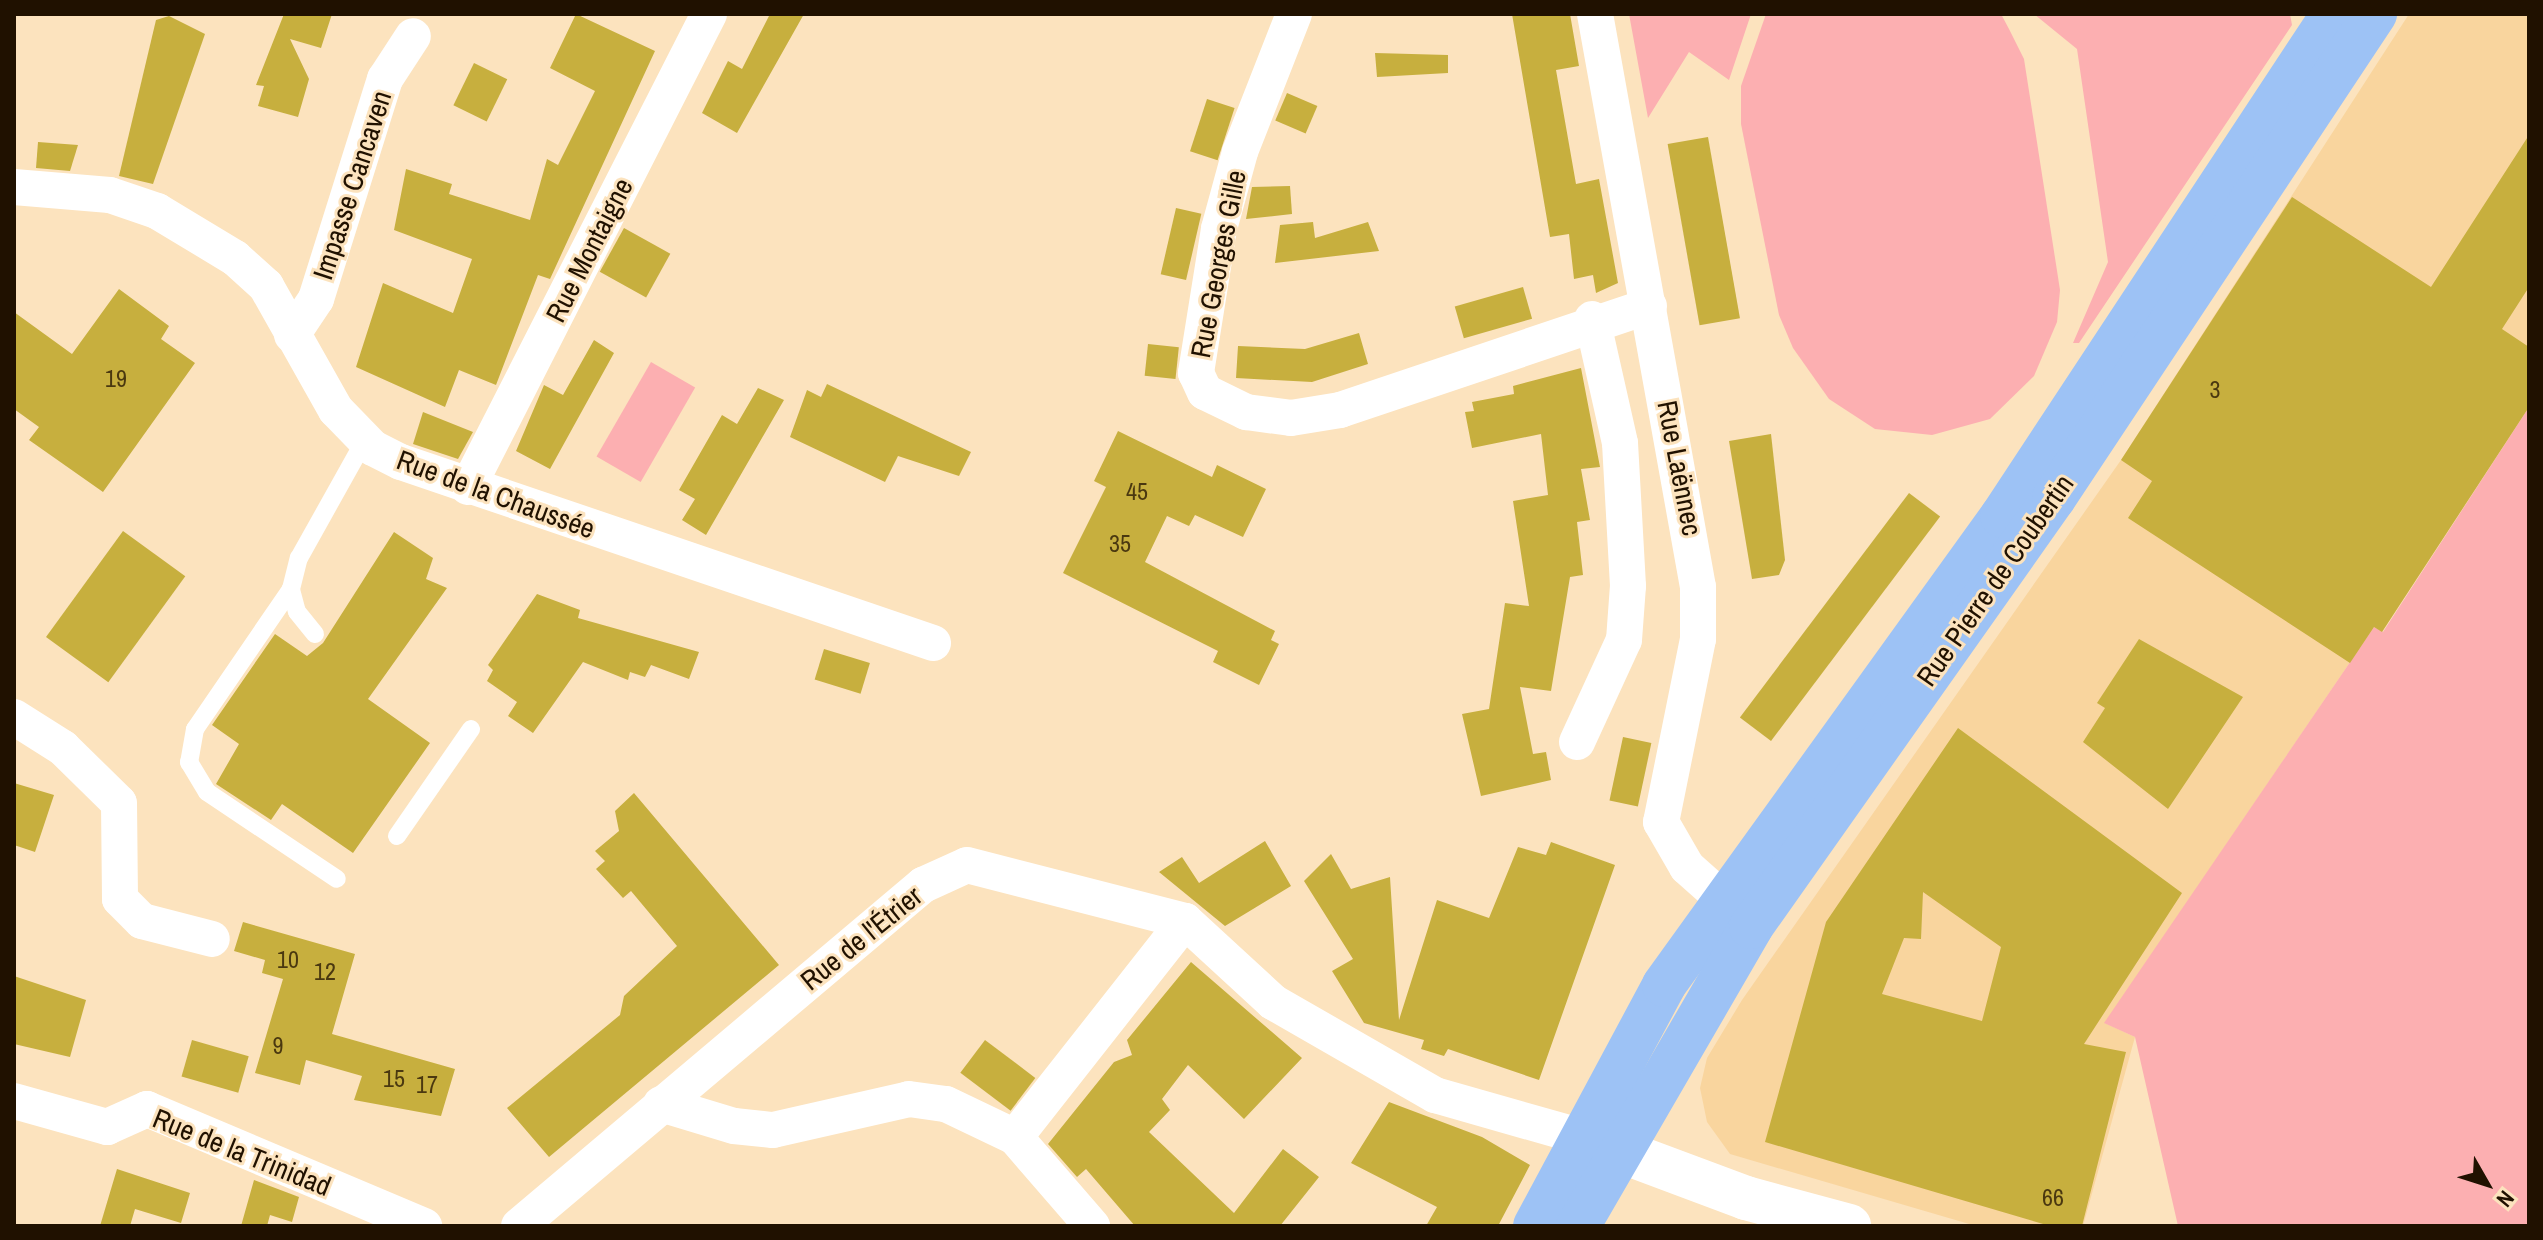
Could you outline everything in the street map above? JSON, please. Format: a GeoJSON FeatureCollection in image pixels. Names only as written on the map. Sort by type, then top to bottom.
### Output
{"type":"FeatureCollection","features":[{"type":"Feature","properties":{"kind":"main road","name":"Rue Pierre de Coubertin"},"geometry":{"type":"LineString","coordinates":[[1601,1143],[1664,985],[2002,516],[2333,14]]}},
{"type":"Feature","properties":{"kind":"main road","name":"Rue Pierre de Coubertin"},"geometry":{"type":"LineString","coordinates":[[1601,1143],[2054,498],[2375,14]]}},
{"type":"Feature","properties":{"kind":"main road"},"geometry":{"type":"LineString","coordinates":[[1535,1226],[1601,1143]]}},
{"type":"Feature","properties":{"kind":"main road"},"geometry":{"type":"LineString","coordinates":[[1578,1226],[1601,1143]]}},
{"type":"Feature","properties":{"kind":"street","name":"Rue Montaigne"},"geometry":{"type":"LineString","coordinates":[[468,487],[709,14]]}},
{"type":"Feature","properties":{"kind":"street","name":"Rue Georges Gille"},"geometry":{"type":"LineString","coordinates":[[1294,14],[1240,152],[1205,295],[1196,373],[1217,401],[1291,418],[1398,392],[1592,319],[1649,306]]}},
{"type":"Feature","properties":{"kind":"street","name":"Rue Laënnec"},"geometry":{"type":"LineString","coordinates":[[1595,14],[1698,587],[1698,639],[1661,822],[1687,867],[1724,900]]}},
{"type":"Feature","properties":{"kind":"street","name":"Impasse Cancaven"},"geometry":{"type":"LineString","coordinates":[[292,335],[316,299],[385,79],[413,36]]}},
{"type":"Feature","properties":{"kind":"street","name":"Rue de la Chaussée"},"geometry":{"type":"LineString","coordinates":[[14,187],[110,195],[157,211],[266,286],[336,410],[365,440],[468,487],[933,643]]}},
{"type":"Feature","properties":{"kind":"street"},"geometry":{"type":"LineString","coordinates":[[1577,742],[1624,640],[1628,586],[1620,443],[1592,319]]}},
{"type":"Feature","properties":{"kind":"street"},"geometry":{"type":"LineString","coordinates":[[14,717],[63,748],[119,803],[120,899],[142,921],[212,939]]}},
{"type":"Feature","properties":{"kind":"street","name":"Rue de l'Étrier"},"geometry":{"type":"LineString","coordinates":[[519,1226],[923,885],[967,865],[1185,921],[1273,1002],[1435,1095],[1601,1143]]}},
{"type":"Feature","properties":{"kind":"street"},"geometry":{"type":"LineString","coordinates":[[1015,1137],[1185,921]]}},
{"type":"Feature","properties":{"kind":"street"},"geometry":{"type":"LineString","coordinates":[[661,1104],[734,1126],[773,1130],[909,1099],[946,1104],[1015,1137],[1092,1226]]}},
{"type":"Feature","properties":{"kind":"street","name":"Rue de la Trinidad"},"geometry":{"type":"LineString","coordinates":[[14,1101],[107,1127],[147,1109],[424,1226]]}},
{"type":"Feature","properties":{"kind":"street"},"geometry":{"type":"LineString","coordinates":[[1601,1143],[1746,1198],[1849,1226]]}},
{"type":"Feature","properties":{"kind":"lane"},"geometry":{"type":"LineString","coordinates":[[337,879],[207,792],[189,762],[195,729],[291,589],[305,547],[365,440]]}},
{"type":"Feature","properties":{"kind":"lane"},"geometry":{"type":"LineString","coordinates":[[291,589],[297,612],[315,634]]}},
{"type":"Feature","properties":{"kind":"lane"},"geometry":{"type":"LineString","coordinates":[[397,836],[471,729]]}},
{"type":"Feature","properties":{"kind":"shaded area"},"geometry":{"type":"Polygon","coordinates":[[[1629,14],[1751,14],[1729,80],[1689,52],[1648,118],[1629,14]]]}},
{"type":"Feature","properties":{"kind":"shaded area"},"geometry":{"type":"Polygon","coordinates":[[[1766,14],[2001,14],[2024,59],[2060,290],[2057,322],[2034,376],[1990,419],[1932,435],[1875,429],[1829,399],[1793,348],[1779,315],[1741,124],[1741,86],[1766,14]]]}},
{"type":"Feature","properties":{"kind":"shaded area"},"geometry":{"type":"Polygon","coordinates":[[[2034,14],[2290,14],[2292,25],[2079,343],[2073,343],[2108,262],[2077,49],[2034,14]]]}},
{"type":"Feature","properties":{"kind":"shaded area"},"geometry":{"type":"Polygon","coordinates":[[[2409,14],[2529,14],[2529,407],[2382,632],[2374,627],[2105,1023],[2135,1037],[2083,1226],[1976,1226],[1730,1154],[1707,1122],[1700,1088],[1707,1058],[1742,1000],[2121,460],[2409,14]]]}},
{"type":"Feature","properties":{"kind":"shaded area"},"geometry":{"type":"Polygon","coordinates":[[[651,362],[695,388],[641,482],[596,456],[651,362]]]}},
{"type":"Feature","properties":{"kind":"shaded area"},"geometry":{"type":"Polygon","coordinates":[[[2529,407],[2529,1226],[2178,1226],[2135,1037],[2104,1023],[2374,627],[2383,632],[2529,407]]]}},
{"type":"Feature","properties":{"kind":"building"},"geometry":{"type":"Polygon","coordinates":[[[284,14],[332,14],[321,48],[290,39],[309,79],[298,117],[258,106],[264,86],[256,85],[284,14]]]}},
{"type":"Feature","properties":{"kind":"building"},"geometry":{"type":"Polygon","coordinates":[[[576,14],[655,51],[550,279],[538,275],[496,385],[459,370],[445,407],[356,367],[383,283],[453,313],[472,259],[394,230],[406,169],[452,184],[449,194],[530,220],[547,159],[558,165],[595,91],[550,68],[576,14]]]}},
{"type":"Feature","properties":{"kind":"building"},"geometry":{"type":"Polygon","coordinates":[[[770,14],[804,14],[737,133],[702,113],[728,61],[742,69],[770,14]]]}},
{"type":"Feature","properties":{"kind":"building"},"geometry":{"type":"Polygon","coordinates":[[[1512,14],[1570,14],[1579,66],[1556,70],[1576,184],[1599,179],[1618,283],[1596,293],[1593,275],[1574,279],[1569,234],[1550,237],[1512,14]]]}},
{"type":"Feature","properties":{"kind":"building"},"geometry":{"type":"Polygon","coordinates":[[[169,16],[205,34],[153,184],[119,176],[156,20],[169,16]]]}},
{"type":"Feature","properties":{"kind":"building"},"geometry":{"type":"Polygon","coordinates":[[[1375,53],[1448,55],[1448,73],[1377,77],[1375,53]]]}},
{"type":"Feature","properties":{"kind":"building"},"geometry":{"type":"Polygon","coordinates":[[[474,63],[507,79],[487,121],[453,105],[474,63]]]}},
{"type":"Feature","properties":{"kind":"building"},"geometry":{"type":"Polygon","coordinates":[[[1287,93],[1317,106],[1306,134],[1275,121],[1287,93]]]}},
{"type":"Feature","properties":{"kind":"building"},"geometry":{"type":"Polygon","coordinates":[[[1207,99],[1235,108],[1218,160],[1190,151],[1207,99]]]}},
{"type":"Feature","properties":{"kind":"building"},"geometry":{"type":"Polygon","coordinates":[[[2529,135],[2529,287],[2502,329],[2529,347],[2529,407],[2382,632],[2374,627],[2350,663],[2128,518],[2152,481],[2121,460],[2292,197],[2431,287],[2529,135]]]}},
{"type":"Feature","properties":{"kind":"building"},"geometry":{"type":"Polygon","coordinates":[[[1708,137],[1740,318],[1700,325],[1668,144],[1708,137]]]}},
{"type":"Feature","properties":{"kind":"building"},"geometry":{"type":"Polygon","coordinates":[[[38,142],[78,145],[70,171],[36,168],[38,142]]]}},
{"type":"Feature","properties":{"kind":"building"},"geometry":{"type":"Polygon","coordinates":[[[1290,186],[1292,214],[1246,219],[1252,187],[1290,186]]]}},
{"type":"Feature","properties":{"kind":"building"},"geometry":{"type":"Polygon","coordinates":[[[1176,208],[1201,214],[1186,280],[1161,274],[1176,208]]]}},
{"type":"Feature","properties":{"kind":"building"},"geometry":{"type":"Polygon","coordinates":[[[1313,222],[1315,238],[1368,222],[1379,251],[1275,263],[1280,225],[1313,222]]]}},
{"type":"Feature","properties":{"kind":"building"},"geometry":{"type":"Polygon","coordinates":[[[624,228],[670,254],[646,297],[600,272],[624,228]]]}},
{"type":"Feature","properties":{"kind":"building"},"geometry":{"type":"Polygon","coordinates":[[[1523,287],[1532,319],[1464,338],[1455,307],[1523,287]]]}},
{"type":"Feature","properties":{"kind":"building"},"geometry":{"type":"Polygon","coordinates":[[[119,289],[169,326],[161,339],[195,363],[103,492],[29,440],[39,427],[14,409],[14,312],[72,354],[119,289]]]}},
{"type":"Feature","properties":{"kind":"building"},"geometry":{"type":"Polygon","coordinates":[[[1359,333],[1368,364],[1312,382],[1236,378],[1238,346],[1305,349],[1359,333]]]}},
{"type":"Feature","properties":{"kind":"building"},"geometry":{"type":"Polygon","coordinates":[[[594,340],[614,353],[550,469],[516,451],[544,385],[563,395],[594,340]]]}},
{"type":"Feature","properties":{"kind":"building"},"geometry":{"type":"Polygon","coordinates":[[[1148,344],[1179,347],[1175,379],[1145,376],[1148,344]]]}},
{"type":"Feature","properties":{"kind":"building"},"geometry":{"type":"Polygon","coordinates":[[[1581,368],[1600,467],[1581,469],[1590,520],[1577,522],[1583,575],[1570,577],[1551,691],[1520,687],[1533,754],[1546,752],[1551,780],[1481,796],[1462,714],[1489,709],[1505,603],[1529,606],[1513,501],[1548,495],[1541,434],[1472,448],[1465,412],[1474,411],[1472,402],[1514,394],[1513,386],[1581,368]]]}},
{"type":"Feature","properties":{"kind":"building"},"geometry":{"type":"Polygon","coordinates":[[[827,384],[971,452],[959,476],[898,456],[885,482],[790,437],[807,390],[821,397],[827,384]]]}},
{"type":"Feature","properties":{"kind":"building"},"geometry":{"type":"Polygon","coordinates":[[[758,388],[784,400],[706,535],[682,520],[695,499],[679,490],[722,415],[737,424],[758,388]]]}},
{"type":"Feature","properties":{"kind":"building"},"geometry":{"type":"Polygon","coordinates":[[[423,412],[473,432],[458,459],[413,444],[423,412]]]}},
{"type":"Feature","properties":{"kind":"building"},"geometry":{"type":"Polygon","coordinates":[[[1118,431],[1212,477],[1217,465],[1266,489],[1243,537],[1195,515],[1189,526],[1167,516],[1145,562],[1275,631],[1271,640],[1279,644],[1259,685],[1213,662],[1218,651],[1063,573],[1106,487],[1094,481],[1118,431]]]}},
{"type":"Feature","properties":{"kind":"building"},"geometry":{"type":"Polygon","coordinates":[[[1771,434],[1785,560],[1779,575],[1752,579],[1729,441],[1771,434]]]}},
{"type":"Feature","properties":{"kind":"building"},"geometry":{"type":"Polygon","coordinates":[[[1909,493],[1940,516],[1771,741],[1740,717],[1909,493]]]}},
{"type":"Feature","properties":{"kind":"building"},"geometry":{"type":"Polygon","coordinates":[[[123,531],[185,576],[108,682],[46,637],[123,531]]]}},
{"type":"Feature","properties":{"kind":"building"},"geometry":{"type":"Polygon","coordinates":[[[394,532],[433,558],[426,579],[447,588],[368,699],[430,743],[353,853],[282,804],[271,820],[216,784],[239,744],[212,725],[275,634],[307,656],[323,643],[394,532]]]}},
{"type":"Feature","properties":{"kind":"building"},"geometry":{"type":"Polygon","coordinates":[[[537,594],[580,610],[578,618],[699,652],[689,679],[651,665],[645,677],[630,672],[628,680],[583,662],[533,733],[508,716],[517,702],[487,681],[493,670],[488,665],[537,594]]]}},
{"type":"Feature","properties":{"kind":"building"},"geometry":{"type":"Polygon","coordinates":[[[2139,639],[2243,697],[2168,809],[2083,742],[2105,708],[2097,703],[2139,639]]]}},
{"type":"Feature","properties":{"kind":"building"},"geometry":{"type":"Polygon","coordinates":[[[824,649],[870,663],[861,694],[815,680],[824,649]]]}},
{"type":"Feature","properties":{"kind":"building"},"geometry":{"type":"Polygon","coordinates":[[[1958,728],[2182,893],[2084,1044],[2126,1052],[2082,1226],[2050,1226],[1765,1142],[1826,922],[1958,728]],[[1923,892],[1921,939],[1904,938],[1882,994],[1982,1021],[2001,947],[1923,892]]]}},
{"type":"Feature","properties":{"kind":"building"},"geometry":{"type":"Polygon","coordinates":[[[1623,737],[1651,743],[1638,807],[1609,801],[1623,737]]]}},
{"type":"Feature","properties":{"kind":"building"},"geometry":{"type":"Polygon","coordinates":[[[14,783],[54,795],[35,852],[14,845],[14,783]]]}},
{"type":"Feature","properties":{"kind":"building"},"geometry":{"type":"Polygon","coordinates":[[[634,793],[779,965],[549,1157],[507,1108],[620,1015],[624,996],[677,946],[631,891],[623,898],[596,869],[605,861],[595,851],[619,831],[615,811],[634,793]]]}},
{"type":"Feature","properties":{"kind":"building"},"geometry":{"type":"Polygon","coordinates":[[[1265,841],[1291,886],[1225,926],[1159,872],[1182,857],[1199,883],[1265,841]]]}},
{"type":"Feature","properties":{"kind":"building"},"geometry":{"type":"Polygon","coordinates":[[[1551,842],[1615,865],[1539,1080],[1448,1049],[1444,1056],[1421,1049],[1424,1040],[1364,1023],[1332,971],[1353,959],[1304,881],[1331,854],[1351,889],[1390,877],[1399,1020],[1437,900],[1489,918],[1518,847],[1546,855],[1551,842]]]}},
{"type":"Feature","properties":{"kind":"building"},"geometry":{"type":"Polygon","coordinates":[[[243,922],[355,954],[332,1034],[455,1069],[441,1116],[354,1100],[362,1076],[306,1060],[300,1085],[255,1073],[283,979],[262,973],[265,960],[234,951],[243,922]]]}},
{"type":"Feature","properties":{"kind":"building"},"geometry":{"type":"Polygon","coordinates":[[[1191,962],[1302,1058],[1244,1119],[1188,1065],[1162,1099],[1170,1110],[1149,1132],[1234,1213],[1283,1149],[1319,1177],[1280,1226],[1135,1226],[1086,1169],[1077,1177],[1048,1144],[1114,1062],[1132,1055],[1127,1040],[1191,962]]]}},
{"type":"Feature","properties":{"kind":"building"},"geometry":{"type":"Polygon","coordinates":[[[14,976],[86,1000],[70,1057],[14,1044],[14,976]]]}},
{"type":"Feature","properties":{"kind":"building"},"geometry":{"type":"Polygon","coordinates":[[[192,1040],[249,1056],[238,1093],[182,1077],[192,1040]]]}},
{"type":"Feature","properties":{"kind":"building"},"geometry":{"type":"Polygon","coordinates":[[[985,1040],[1035,1078],[1011,1111],[960,1073],[985,1040]]]}},
{"type":"Feature","properties":{"kind":"building"},"geometry":{"type":"Polygon","coordinates":[[[1389,1102],[1482,1137],[1530,1165],[1498,1226],[1426,1226],[1437,1207],[1351,1163],[1389,1102]]]}},
{"type":"Feature","properties":{"kind":"building"},"geometry":{"type":"Polygon","coordinates":[[[117,1169],[190,1193],[181,1223],[135,1209],[130,1226],[100,1226],[117,1169]]]}},
{"type":"Feature","properties":{"kind":"building"},"geometry":{"type":"Polygon","coordinates":[[[254,1180],[299,1197],[292,1222],[270,1215],[267,1226],[241,1226],[254,1180]]]}}]}
